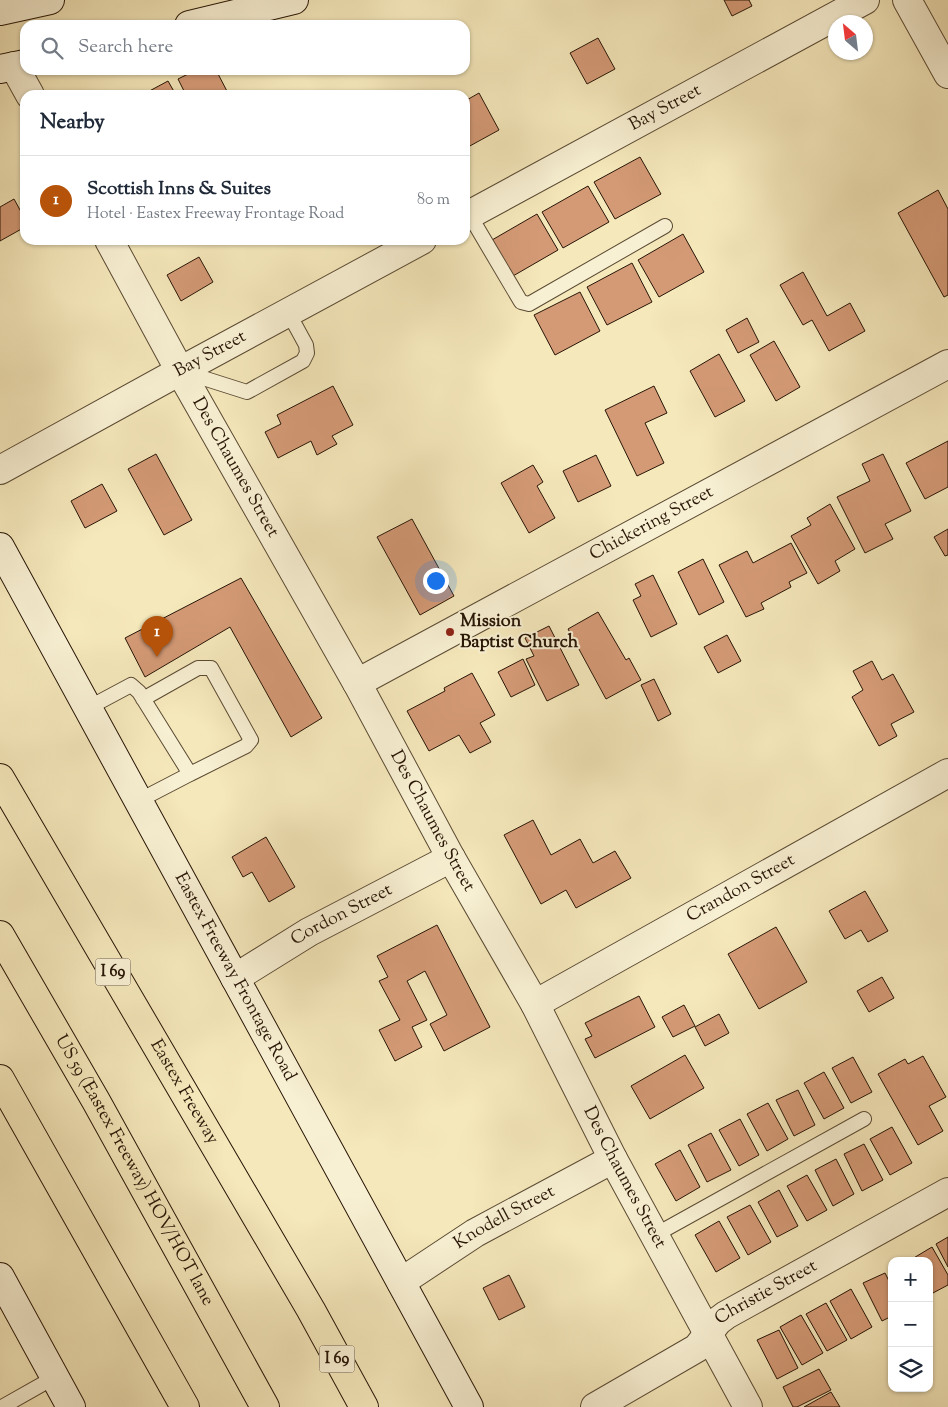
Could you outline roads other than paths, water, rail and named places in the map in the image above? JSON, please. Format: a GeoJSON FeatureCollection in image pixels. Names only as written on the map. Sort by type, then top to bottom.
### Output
{"type":"FeatureCollection","features":[{"type":"Feature","properties":{"kind":"highway","name":"Eastex Freeway"},"geometry":{"type":"LineString","coordinates":[[0,778],[311,1310],[364,1407]]}},
{"type":"Feature","properties":{"kind":"highway","name":"US 59 (Eastex Freeway) HOV/HOT lane"},"geometry":{"type":"LineString","coordinates":[[0,935],[96,1101],[265,1407]]}},
{"type":"Feature","properties":{"kind":"highway"},"geometry":{"type":"LineString","coordinates":[[0,1080],[185,1407]]}},
{"type":"Feature","properties":{"kind":"street"},"geometry":{"type":"LineString","coordinates":[[0,11],[50,0]]}},
{"type":"Feature","properties":{"kind":"street"},"geometry":{"type":"LineString","coordinates":[[210,20],[294,0]]}},
{"type":"Feature","properties":{"kind":"street","name":"Bay Street"},"geometry":{"type":"LineString","coordinates":[[470,213],[865,0]]}},
{"type":"Feature","properties":{"kind":"street"},"geometry":{"type":"LineString","coordinates":[[907,0],[948,74]]}},
{"type":"Feature","properties":{"kind":"street"},"geometry":{"type":"LineString","coordinates":[[13,66],[27,90]]}},
{"type":"Feature","properties":{"kind":"street","name":"Des Chaumes Street"},"geometry":{"type":"LineString","coordinates":[[111,245],[356,683],[451,858],[535,1004],[613,1159],[748,1407]]}},
{"type":"Feature","properties":{"kind":"street","name":"Bay Street"},"geometry":{"type":"LineString","coordinates":[[0,470],[180,370],[413,245]]}},
{"type":"Feature","properties":{"kind":"street","name":"Chickering Street"},"geometry":{"type":"LineString","coordinates":[[356,683],[948,364]]}},
{"type":"Feature","properties":{"kind":"street","name":"Eastex Freeway Frontage Road"},"geometry":{"type":"LineString","coordinates":[[0,548],[469,1407]]}},
{"type":"Feature","properties":{"kind":"street","name":"Crandon Street"},"geometry":{"type":"LineString","coordinates":[[535,1004],[948,773]]}},
{"type":"Feature","properties":{"kind":"street","name":"Cordon Street"},"geometry":{"type":"LineString","coordinates":[[235,978],[309,932],[451,858]]}},
{"type":"Feature","properties":{"kind":"street","name":"Knodell Street"},"geometry":{"type":"LineString","coordinates":[[400,1282],[475,1233],[613,1159]]}},
{"type":"Feature","properties":{"kind":"street","name":"Christie Street"},"geometry":{"type":"LineString","coordinates":[[595,1407],[697,1348],[718,1321],[726,1315],[948,1192]]}},
{"type":"Feature","properties":{"kind":"street"},"geometry":{"type":"LineString","coordinates":[[0,1277],[71,1407]]}},
{"type":"Feature","properties":{"kind":"lane"},"geometry":{"type":"LineString","coordinates":[[470,220],[522,302],[530,304],[665,226]]}},
{"type":"Feature","properties":{"kind":"lane"},"geometry":{"type":"LineString","coordinates":[[180,370],[247,392],[303,361],[307,353],[306,344],[288,312]]}},
{"type":"Feature","properties":{"kind":"lane"},"geometry":{"type":"LineString","coordinates":[[138,801],[246,746],[251,740],[211,668],[198,668],[143,699]]}},
{"type":"Feature","properties":{"kind":"lane"},"geometry":{"type":"LineString","coordinates":[[88,708],[131,685],[139,692],[190,774]]}},
{"type":"Feature","properties":{"kind":"lane"},"geometry":{"type":"LineString","coordinates":[[654,1235],[864,1119]]}},
{"type":"Feature","properties":{"kind":"lane"},"geometry":{"type":"LineString","coordinates":[[2,1407],[55,1377]]}},
{"type":"Feature","properties":{"kind":"place","name":"Mission Baptist Church"},"geometry":{"type":"Point","coordinates":[450,632]}},
{"type":"Feature","properties":{"kind":"place","name":"Scottish Inns & Suites"},"geometry":{"type":"Point","coordinates":[157,657]}}]}
